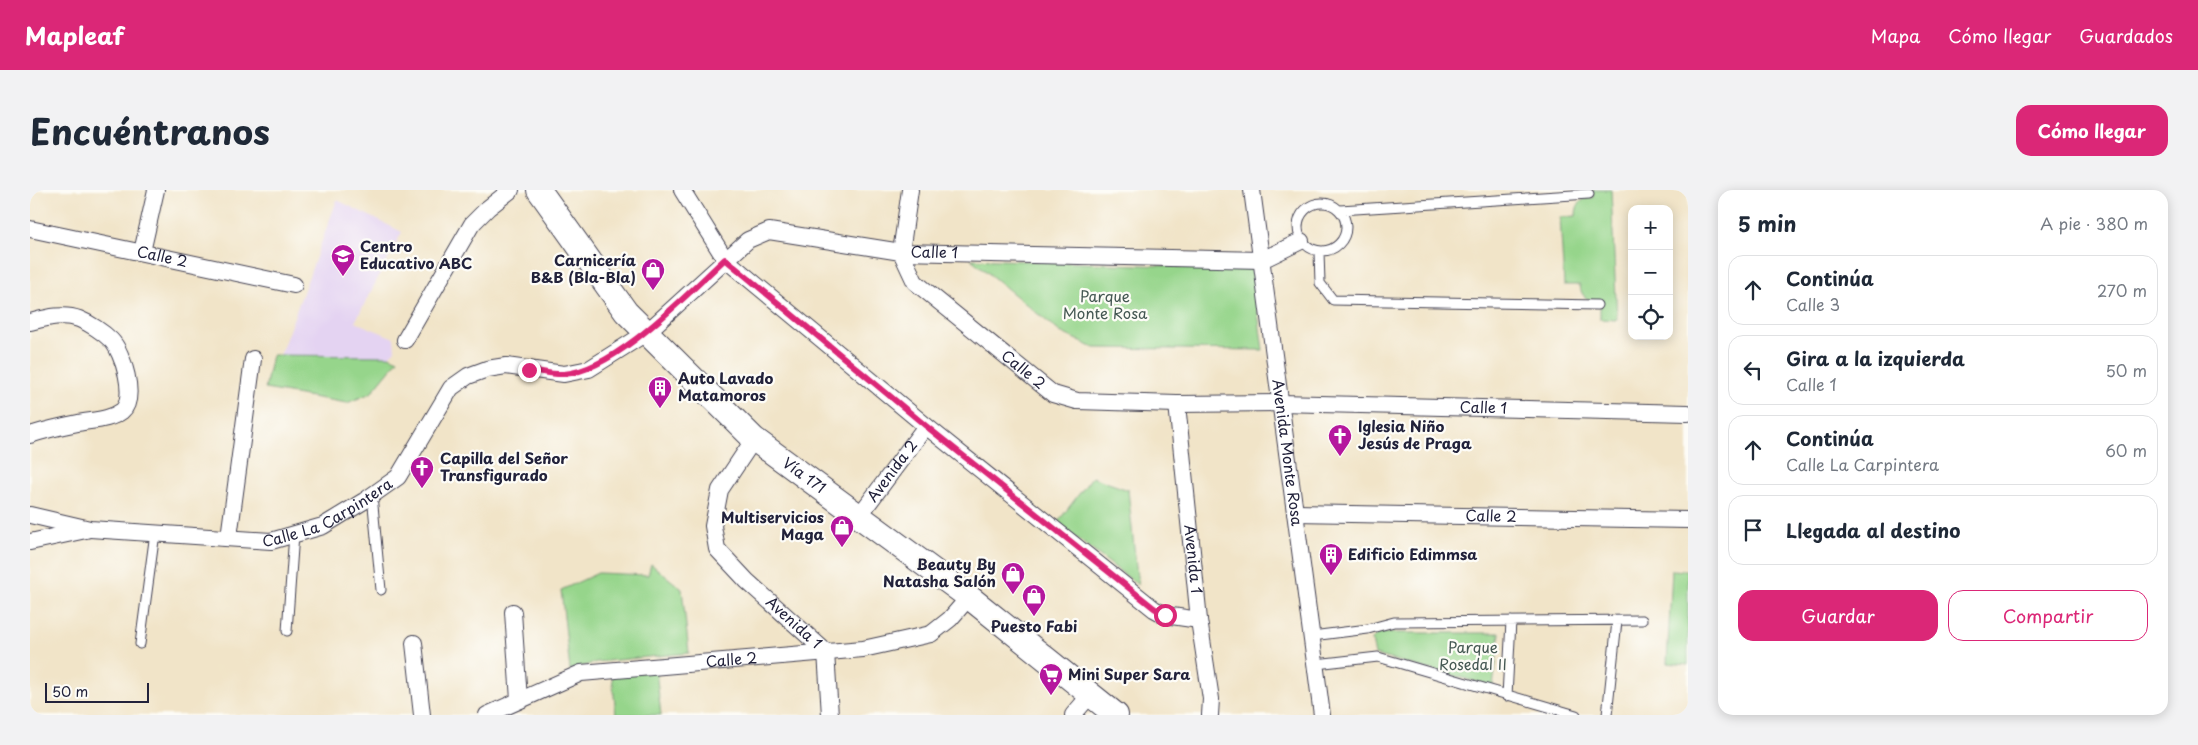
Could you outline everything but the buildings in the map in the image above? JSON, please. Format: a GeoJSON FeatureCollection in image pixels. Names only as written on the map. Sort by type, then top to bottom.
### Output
{"type":"FeatureCollection","features":[{"type":"Feature","properties":{"kind":"main road","name":"Vía 171"},"geometry":{"type":"LineString","coordinates":[[539,190],[626,312],[754,439],[969,597],[1116,715]]}},
{"type":"Feature","properties":{"kind":"street"},"geometry":{"type":"LineString","coordinates":[[142,252],[156,190]]}},
{"type":"Feature","properties":{"kind":"street"},"geometry":{"type":"LineString","coordinates":[[405,340],[472,224],[488,208],[511,190]]}},
{"type":"Feature","properties":{"kind":"street"},"geometry":{"type":"LineString","coordinates":[[682,190],[725,259],[926,426],[1154,608],[1165,615],[1199,620]]}},
{"type":"Feature","properties":{"kind":"street"},"geometry":{"type":"LineString","coordinates":[[901,252],[910,190]]}},
{"type":"Feature","properties":{"kind":"street","name":"Avenida Monte Rosa"},"geometry":{"type":"LineString","coordinates":[[1252,190],[1322,715]]}},
{"type":"Feature","properties":{"kind":"street","name":"Calle 2"},"geometry":{"type":"LineString","coordinates":[[30,229],[294,285]]}},
{"type":"Feature","properties":{"kind":"street","name":"Calle 1"},"geometry":{"type":"LineString","coordinates":[[646,333],[725,259],[748,240],[769,231],[901,252],[1262,260]]}},
{"type":"Feature","properties":{"kind":"street"},"geometry":{"type":"LineString","coordinates":[[1262,260],[1301,241]]}},
{"type":"Feature","properties":{"kind":"street","name":"Calle 2"},"geometry":{"type":"LineString","coordinates":[[901,252],[915,282],[1053,394],[1077,401],[1177,404],[1280,403]]}},
{"type":"Feature","properties":{"kind":"street"},"geometry":{"type":"LineString","coordinates":[[30,322],[66,316],[80,319],[112,341],[120,353],[128,378],[130,400],[123,410],[108,418],[77,423],[30,436]]}},
{"type":"Feature","properties":{"kind":"street","name":"Calle La Carpintera"},"geometry":{"type":"LineString","coordinates":[[30,515],[90,529],[271,541],[323,526],[398,478],[451,388],[468,376],[487,369],[506,366],[564,374],[589,369],[646,333]]}},
{"type":"Feature","properties":{"kind":"street"},"geometry":{"type":"LineString","coordinates":[[229,537],[253,359]]}},
{"type":"Feature","properties":{"kind":"street","name":"Calle 1"},"geometry":{"type":"LineString","coordinates":[[1280,403],[1688,413]]}},
{"type":"Feature","properties":{"kind":"street","name":"Avenida 1"},"geometry":{"type":"LineString","coordinates":[[1177,404],[1199,620],[1211,699],[1210,715]]}},
{"type":"Feature","properties":{"kind":"street","name":"Avenida 2"},"geometry":{"type":"LineString","coordinates":[[859,516],[926,426]]}},
{"type":"Feature","properties":{"kind":"street","name":"Avenida 1"},"geometry":{"type":"LineString","coordinates":[[754,439],[720,490],[713,526],[717,548],[747,581],[826,652],[830,715]]}},
{"type":"Feature","properties":{"kind":"street","name":"Calle 2"},"geometry":{"type":"LineString","coordinates":[[1295,513],[1688,520]]}},
{"type":"Feature","properties":{"kind":"street"},"geometry":{"type":"LineString","coordinates":[[30,542],[90,529]]}},
{"type":"Feature","properties":{"kind":"street","name":"Calle 2"},"geometry":{"type":"LineString","coordinates":[[487,715],[581,673],[863,649],[931,634],[950,620],[969,597]]}},
{"type":"Feature","properties":{"kind":"street"},"geometry":{"type":"LineString","coordinates":[[513,612],[519,700]]}},
{"type":"Feature","properties":{"kind":"street"},"geometry":{"type":"LineString","coordinates":[[414,642],[422,715]]}},
{"type":"Feature","properties":{"kind":"street"},"geometry":{"type":"LineString","coordinates":[[1074,715],[1091,694]]}},
{"type":"Feature","properties":{"kind":"lane"},"geometry":{"type":"LineString","coordinates":[[1340,210],[1347,225],[1342,242],[1328,252],[1320,252],[1307,247],[1301,241],[1298,230],[1299,218],[1310,206],[1318,203],[1326,203],[1340,210],[1589,194]]}},
{"type":"Feature","properties":{"kind":"lane"},"geometry":{"type":"LineString","coordinates":[[1320,252],[1320,283],[1333,300],[1597,305]]}},
{"type":"Feature","properties":{"kind":"lane"},"geometry":{"type":"LineString","coordinates":[[372,495],[381,590]]}},
{"type":"Feature","properties":{"kind":"lane"},"geometry":{"type":"LineString","coordinates":[[140,644],[155,533]]}},
{"type":"Feature","properties":{"kind":"lane"},"geometry":{"type":"LineString","coordinates":[[287,631],[294,534]]}},
{"type":"Feature","properties":{"kind":"lane"},"geometry":{"type":"LineString","coordinates":[[1312,636],[1368,629],[1394,622],[1642,620]]}},
{"type":"Feature","properties":{"kind":"lane"},"geometry":{"type":"LineString","coordinates":[[1507,696],[1512,621]]}},
{"type":"Feature","properties":{"kind":"lane"},"geometry":{"type":"LineString","coordinates":[[1607,715],[1617,621]]}},
{"type":"Feature","properties":{"kind":"lane"},"geometry":{"type":"LineString","coordinates":[[1316,664],[1378,658],[1576,715]]}},
{"type":"Feature","properties":{"kind":"shaded area","name":"Centro Educativo ABC"},"geometry":{"type":"Polygon","coordinates":[[[337,200],[402,232],[355,322],[394,338],[395,350],[389,356],[380,359],[280,355],[337,200]]]}},
{"type":"Feature","properties":{"kind":"green space"},"geometry":{"type":"Polygon","coordinates":[[[1593,190],[1611,190],[1617,320],[1600,319],[1600,302],[1586,298],[1582,293],[1580,285],[1564,285],[1560,217],[1576,216],[1580,202],[1593,198],[1593,190]]]}},
{"type":"Feature","properties":{"kind":"green space","name":"Parque Monte Rosa"},"geometry":{"type":"Polygon","coordinates":[[[971,259],[1252,269],[1263,350],[1094,348],[1060,332],[971,259]]]}},
{"type":"Feature","properties":{"kind":"green space"},"geometry":{"type":"Polygon","coordinates":[[[272,355],[389,356],[398,360],[371,393],[347,403],[265,389],[272,355]]]}},
{"type":"Feature","properties":{"kind":"green space"},"geometry":{"type":"Polygon","coordinates":[[[1092,477],[1128,490],[1138,585],[1057,523],[1092,477]]]}},
{"type":"Feature","properties":{"kind":"green space"},"geometry":{"type":"Polygon","coordinates":[[[651,564],[682,589],[689,653],[597,662],[570,670],[561,590],[598,573],[648,575],[651,564]]]}},
{"type":"Feature","properties":{"kind":"green space"},"geometry":{"type":"Polygon","coordinates":[[[1672,570],[1688,571],[1688,665],[1667,663],[1672,570]]]}},
{"type":"Feature","properties":{"kind":"green space","name":"Parque Rosedal II"},"geometry":{"type":"Polygon","coordinates":[[[1378,633],[1500,633],[1493,686],[1375,655],[1372,640],[1378,633]]]}},
{"type":"Feature","properties":{"kind":"green space"},"geometry":{"type":"Polygon","coordinates":[[[656,670],[661,715],[616,715],[612,675],[656,670]]]}},
{"type":"Feature","properties":{"kind":"place","name":"Centro Educativo ABC"},"geometry":{"type":"Point","coordinates":[343,277]}},
{"type":"Feature","properties":{"kind":"place","name":"Carnicería B&B (Bla-Bla)"},"geometry":{"type":"Point","coordinates":[653,291]}},
{"type":"Feature","properties":{"kind":"place","name":"Auto Lavado Matamoros"},"geometry":{"type":"Point","coordinates":[660,409]}},
{"type":"Feature","properties":{"kind":"place","name":"Iglesia Niño Jesús de Praga"},"geometry":{"type":"Point","coordinates":[1340,457]}},
{"type":"Feature","properties":{"kind":"place","name":"Capilla del Señor Transfigurado"},"geometry":{"type":"Point","coordinates":[422,489]}},
{"type":"Feature","properties":{"kind":"place","name":"Multiservicios Maga"},"geometry":{"type":"Point","coordinates":[842,548]}},
{"type":"Feature","properties":{"kind":"place","name":"Edificio Edimmsa"},"geometry":{"type":"Point","coordinates":[1331,576]}},
{"type":"Feature","properties":{"kind":"place","name":"Beauty By Natasha Salón"},"geometry":{"type":"Point","coordinates":[1013,595]}},
{"type":"Feature","properties":{"kind":"place","name":"Puesto Fabi"},"geometry":{"type":"Point","coordinates":[1034,617]}},
{"type":"Feature","properties":{"kind":"place","name":"Mini Super Sara"},"geometry":{"type":"Point","coordinates":[1051,696]}},
{"type":"Feature","properties":{"kind":"route"},"geometry":{"type":"LineString","coordinates":[[529,370],[564,374],[589,369],[646,333],[725,259],[926,426],[1165,615]]}}]}
